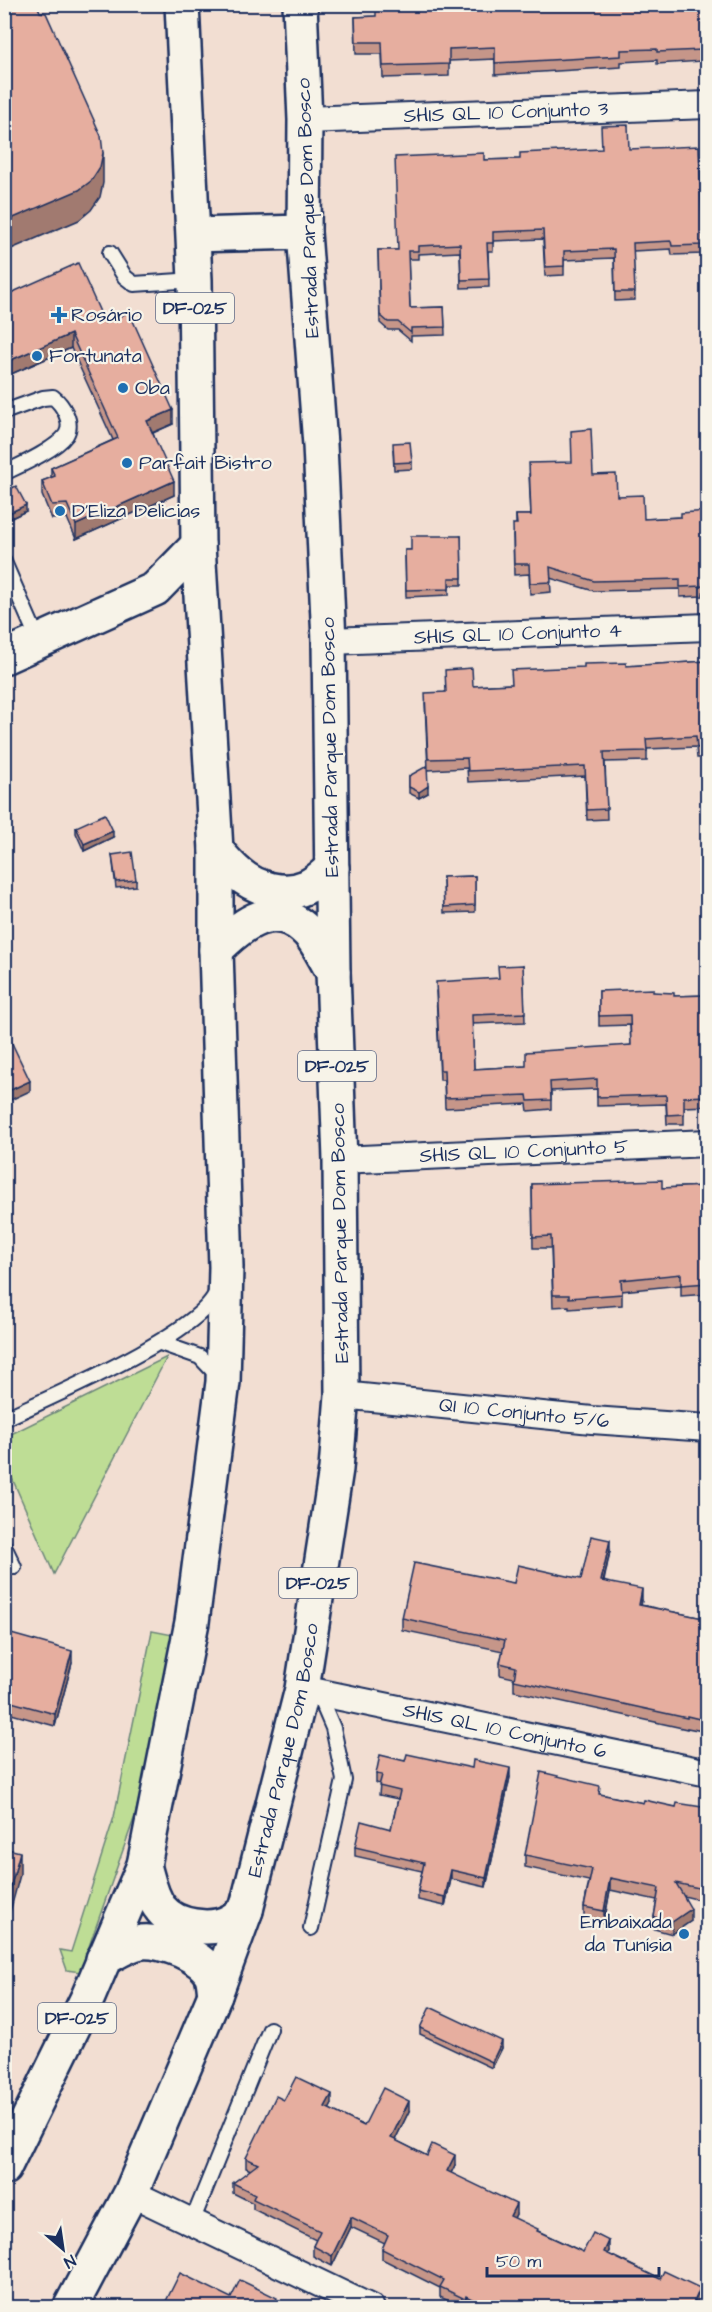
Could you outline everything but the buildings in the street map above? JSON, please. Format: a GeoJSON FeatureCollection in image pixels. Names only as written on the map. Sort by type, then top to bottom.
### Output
{"type":"FeatureCollection","features":[{"type":"Feature","properties":{"kind":"main road","name":"DF-025"},"geometry":{"type":"LineString","coordinates":[[4,2168],[88,1997],[144,1865],[192,1622],[223,1382],[226,1267],[216,950],[216,850],[198,545],[194,235],[182,4]]}},
{"type":"Feature","properties":{"kind":"main road","name":"Estrada Parque Dom Bosco"},"geometry":{"type":"LineString","coordinates":[[70,2307],[130,2193],[215,1995],[246,1910],[310,1691],[336,1469],[342,1395],[340,1160],[333,972],[329,640],[320,445],[304,232],[305,120],[300,4]]}},
{"type":"Feature","properties":{"kind":"main road"},"geometry":{"type":"LineString","coordinates":[[194,235],[304,232]]}},
{"type":"Feature","properties":{"kind":"main road"},"geometry":{"type":"LineString","coordinates":[[4,657],[154,589],[198,545]]}},
{"type":"Feature","properties":{"kind":"main road"},"geometry":{"type":"LineString","coordinates":[[154,589],[174,590],[186,596],[202,613]]}},
{"type":"Feature","properties":{"kind":"main road"},"geometry":{"type":"LineString","coordinates":[[216,850],[239,874],[270,889],[293,891],[304,888],[317,881],[332,868]]}},
{"type":"Feature","properties":{"kind":"main road"},"geometry":{"type":"LineString","coordinates":[[216,950],[237,930],[258,918],[277,915],[294,921],[309,934],[333,972]]}},
{"type":"Feature","properties":{"kind":"main road"},"geometry":{"type":"LineString","coordinates":[[144,1865],[161,1909],[172,1918],[193,1926],[212,1926],[230,1922],[246,1910]]}},
{"type":"Feature","properties":{"kind":"main road"},"geometry":{"type":"LineString","coordinates":[[103,1959],[128,1946],[143,1942],[162,1944],[200,1960],[212,1975],[215,1995]]}},
{"type":"Feature","properties":{"kind":"street","name":"SHIS QL 10 Conjunto 3"},"geometry":{"type":"LineString","coordinates":[[305,120],[708,105]]}},
{"type":"Feature","properties":{"kind":"street","name":"SHIS QL 10 Conjunto 4"},"geometry":{"type":"LineString","coordinates":[[329,640],[708,627]]}},
{"type":"Feature","properties":{"kind":"street","name":"SHIS QL 10 Conjunto 5"},"geometry":{"type":"LineString","coordinates":[[340,1160],[708,1143]]}},
{"type":"Feature","properties":{"kind":"street","name":"QI 10 Conjunto 5/6"},"geometry":{"type":"LineString","coordinates":[[342,1395],[592,1420],[708,1428]]}},
{"type":"Feature","properties":{"kind":"street","name":"SHIS QL 10 Conjunto 6"},"geometry":{"type":"LineString","coordinates":[[310,1691],[708,1773]]}},
{"type":"Feature","properties":{"kind":"street"},"geometry":{"type":"LineString","coordinates":[[130,2193],[371,2307]]}},
{"type":"Feature","properties":{"kind":"lane"},"geometry":{"type":"LineString","coordinates":[[110,253],[125,277],[134,284],[195,280]]}},
{"type":"Feature","properties":{"kind":"lane"},"geometry":{"type":"LineString","coordinates":[[4,412],[43,398],[53,397],[60,402],[66,414],[68,426],[66,434],[51,448],[4,473]]}},
{"type":"Feature","properties":{"kind":"lane"},"geometry":{"type":"LineString","coordinates":[[4,562],[39,642]]}},
{"type":"Feature","properties":{"kind":"lane"},"geometry":{"type":"LineString","coordinates":[[4,1419],[160,1343],[203,1312],[214,1298],[226,1267]]}},
{"type":"Feature","properties":{"kind":"lane"},"geometry":{"type":"LineString","coordinates":[[160,1343],[200,1357],[223,1382]]}},
{"type":"Feature","properties":{"kind":"lane"},"geometry":{"type":"LineString","coordinates":[[4,1546],[14,1567]]}},
{"type":"Feature","properties":{"kind":"lane"},"geometry":{"type":"LineString","coordinates":[[310,1691],[333,1728],[344,1780],[311,1928]]}},
{"type":"Feature","properties":{"kind":"lane"},"geometry":{"type":"LineString","coordinates":[[192,2222],[270,2029]]}},
{"type":"Feature","properties":{"kind":"green space"},"geometry":{"type":"Polygon","coordinates":[[[167,1357],[54,1574],[5,1462],[5,1437],[167,1357]]]}},
{"type":"Feature","properties":{"kind":"green space"},"geometry":{"type":"Polygon","coordinates":[[[152,1631],[178,1636],[135,1816],[80,1972],[67,1970],[60,1950],[71,1952],[114,1817],[152,1631]]]}},
{"type":"Feature","properties":{"kind":"place","name":"Rosário"},"geometry":{"type":"Point","coordinates":[59,315]}},
{"type":"Feature","properties":{"kind":"place","name":"Fortunata"},"geometry":{"type":"Point","coordinates":[37,356]}},
{"type":"Feature","properties":{"kind":"place","name":"Oba"},"geometry":{"type":"Point","coordinates":[123,388]}},
{"type":"Feature","properties":{"kind":"place","name":"Parfait Bistro"},"geometry":{"type":"Point","coordinates":[127,463]}},
{"type":"Feature","properties":{"kind":"place","name":"D'Eliza Delicias"},"geometry":{"type":"Point","coordinates":[60,511]}},
{"type":"Feature","properties":{"kind":"place","name":"Embaixada da Tunísia"},"geometry":{"type":"Point","coordinates":[684,1934]}}]}
